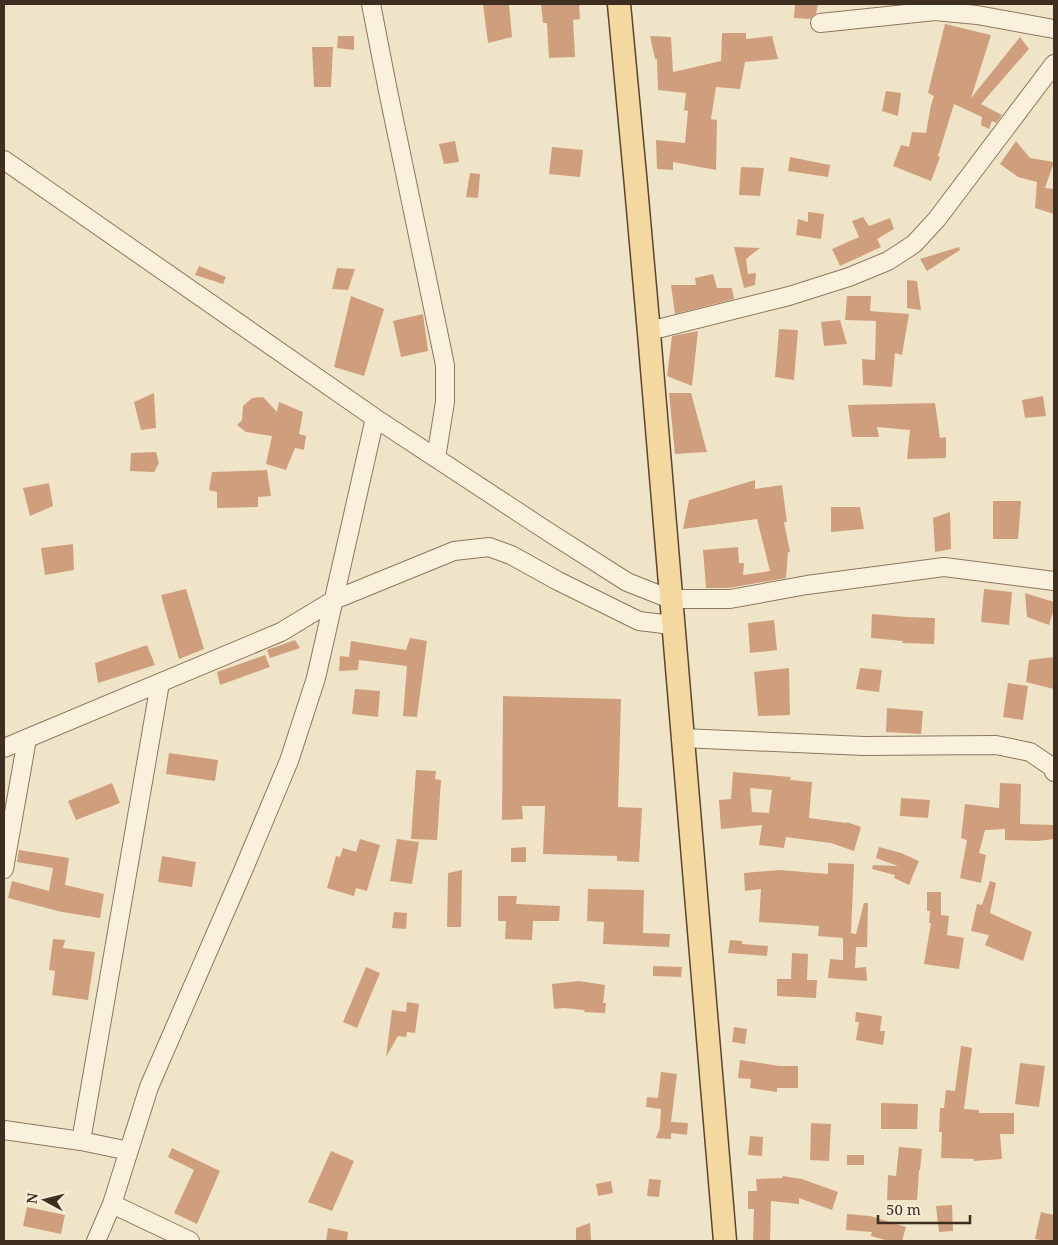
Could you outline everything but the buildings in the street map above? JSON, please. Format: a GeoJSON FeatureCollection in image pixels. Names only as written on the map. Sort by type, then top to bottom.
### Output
{"type":"FeatureCollection","features":[{"type":"Feature","properties":{"kind":"main road"},"geometry":{"type":"LineString","coordinates":[[619,4],[649,330],[672,625],[725,1241]]}},
{"type":"Feature","properties":{"kind":"street"},"geometry":{"type":"LineString","coordinates":[[371,4],[445,365],[445,402],[436,458]]}},
{"type":"Feature","properties":{"kind":"street"},"geometry":{"type":"LineString","coordinates":[[820,22],[935,11],[977,15],[1054,28]]}},
{"type":"Feature","properties":{"kind":"street"},"geometry":{"type":"LineString","coordinates":[[649,330],[789,296],[849,277],[888,261],[914,244],[937,219],[1054,64]]}},
{"type":"Feature","properties":{"kind":"street"},"geometry":{"type":"LineString","coordinates":[[4,160],[375,418],[627,582],[670,599],[730,599],[807,585],[944,567],[1054,581]]}},
{"type":"Feature","properties":{"kind":"street"},"geometry":{"type":"LineString","coordinates":[[96,1241],[112,1204],[149,1087],[289,761],[316,678],[375,418]]}},
{"type":"Feature","properties":{"kind":"street"},"geometry":{"type":"LineString","coordinates":[[4,748],[281,632],[334,600],[454,551],[489,547],[511,555],[558,581],[639,621],[672,625]]}},
{"type":"Feature","properties":{"kind":"street"},"geometry":{"type":"LineString","coordinates":[[81,1140],[160,683]]}},
{"type":"Feature","properties":{"kind":"street"},"geometry":{"type":"LineString","coordinates":[[682,738],[864,746],[996,745],[1030,752],[1052,767],[1054,772]]}},
{"type":"Feature","properties":{"kind":"street"},"geometry":{"type":"LineString","coordinates":[[4,869],[27,739]]}},
{"type":"Feature","properties":{"kind":"street"},"geometry":{"type":"LineString","coordinates":[[4,1130],[81,1140],[129,1151]]}},
{"type":"Feature","properties":{"kind":"street"},"geometry":{"type":"LineString","coordinates":[[112,1204],[190,1241]]}}]}
